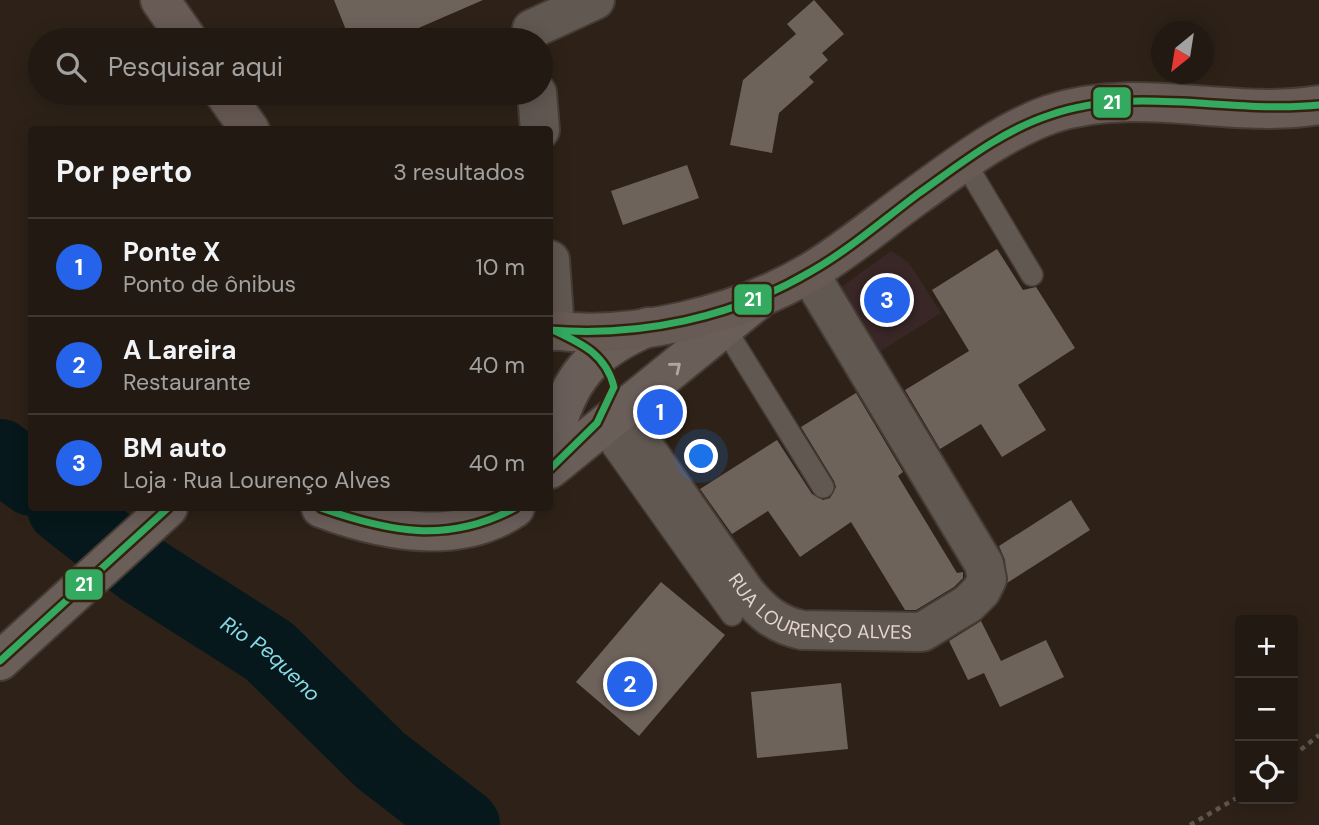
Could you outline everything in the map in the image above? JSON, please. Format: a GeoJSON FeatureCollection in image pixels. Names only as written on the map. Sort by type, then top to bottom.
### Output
{"type":"FeatureCollection","features":[{"type":"Feature","properties":{"kind":"main road"},"geometry":{"type":"LineString","coordinates":[[160,0],[180,28]]}},
{"type":"Feature","properties":{"kind":"main road"},"geometry":{"type":"LineString","coordinates":[[553,330],[603,331],[649,326],[716,313],[762,296],[809,273],[964,161],[1034,121],[1055,113],[1104,104],[1178,104],[1261,110],[1319,105]]}},
{"type":"Feature","properties":{"kind":"main road"},"geometry":{"type":"LineString","coordinates":[[232,105],[247,126]]}},
{"type":"Feature","properties":{"kind":"street"},"geometry":{"type":"LineString","coordinates":[[532,23],[596,0]]}},
{"type":"Feature","properties":{"kind":"street"},"geometry":{"type":"LineString","coordinates":[[538,105],[540,126]]}},
{"type":"Feature","properties":{"kind":"street","name":"RUA LOURENÇO ALVES"},"geometry":{"type":"LineString","coordinates":[[576,440],[764,612],[784,627],[814,631],[922,632],[968,604],[981,591],[987,579],[985,564],[809,273]]}},
{"type":"Feature","properties":{"kind":"street"},"geometry":{"type":"LineString","coordinates":[[576,440],[762,296]]}},
{"type":"Feature","properties":{"kind":"street"},"geometry":{"type":"LineString","coordinates":[[598,354],[620,339],[649,326]]}},
{"type":"Feature","properties":{"kind":"street"},"geometry":{"type":"LineString","coordinates":[[553,331],[606,361],[614,387],[609,405],[576,440]]}},
{"type":"Feature","properties":{"kind":"street"},"geometry":{"type":"LineString","coordinates":[[553,385],[576,440]]}},
{"type":"Feature","properties":{"kind":"street"},"geometry":{"type":"LineString","coordinates":[[0,661],[137,533],[164,511]]}},
{"type":"Feature","properties":{"kind":"street"},"geometry":{"type":"LineString","coordinates":[[331,511],[386,527],[436,532],[482,524],[509,511]]}},
{"type":"Feature","properties":{"kind":"lane"},"geometry":{"type":"LineString","coordinates":[[964,161],[1032,275]]}},
{"type":"Feature","properties":{"kind":"lane"},"geometry":{"type":"LineString","coordinates":[[724,327],[823,487]]}},
{"type":"Feature","properties":{"kind":"lane"},"geometry":{"type":"LineString","coordinates":[[576,440],[732,615]]}},
{"type":"Feature","properties":{"kind":"path"},"geometry":{"type":"LineString","coordinates":[[1298,752],[1319,735]]}},
{"type":"Feature","properties":{"kind":"path"},"geometry":{"type":"LineString","coordinates":[[1190,825],[1235,799]]}},
{"type":"Feature","properties":{"kind":"shaded area"},"geometry":{"type":"Polygon","coordinates":[[[891,251],[909,263],[941,313],[873,356],[834,292],[891,251]]]}},
{"type":"Feature","properties":{"kind":"building"},"geometry":{"type":"Polygon","coordinates":[[[334,0],[483,0],[419,28],[345,28],[334,0]]]}},
{"type":"Feature","properties":{"kind":"building"},"geometry":{"type":"Polygon","coordinates":[[[814,0],[844,34],[822,53],[828,60],[809,77],[814,82],[779,113],[772,153],[730,145],[743,80],[796,34],[787,24],[814,0]]]}},
{"type":"Feature","properties":{"kind":"building"},"geometry":{"type":"Polygon","coordinates":[[[687,165],[699,198],[623,225],[611,191],[687,165]]]}},
{"type":"Feature","properties":{"kind":"building"},"geometry":{"type":"Polygon","coordinates":[[[997,249],[1023,290],[1036,287],[1075,348],[1018,385],[1046,430],[1002,457],[981,424],[940,449],[905,390],[969,351],[932,290],[997,249]]]}},
{"type":"Feature","properties":{"kind":"building"},"geometry":{"type":"Polygon","coordinates":[[[856,393],[903,472],[898,476],[957,573],[963,572],[963,578],[954,587],[916,610],[905,610],[851,522],[800,557],[768,511],[732,534],[700,489],[777,440],[812,494],[823,500],[830,498],[836,487],[834,481],[801,427],[856,393]]]}},
{"type":"Feature","properties":{"kind":"building"},"geometry":{"type":"Polygon","coordinates":[[[1071,500],[1090,530],[1007,583],[1005,560],[999,546],[1071,500]]]}},
{"type":"Feature","properties":{"kind":"building"},"geometry":{"type":"Polygon","coordinates":[[[661,582],[725,635],[639,736],[576,682],[661,582]]]}},
{"type":"Feature","properties":{"kind":"building"},"geometry":{"type":"Polygon","coordinates":[[[981,621],[1001,661],[1046,640],[1064,677],[1000,707],[984,673],[968,680],[949,641],[981,621]]]}},
{"type":"Feature","properties":{"kind":"building"},"geometry":{"type":"Polygon","coordinates":[[[841,683],[848,749],[757,758],[751,692],[841,683]]]}},
{"type":"Feature","properties":{"kind":"waterway","name":"Rio Pequeno"},"geometry":{"type":"LineString","coordinates":[[0,455],[28,477]]}},
{"type":"Feature","properties":{"kind":"waterway","name":"Rio Pequeno"},"geometry":{"type":"LineString","coordinates":[[67,511],[142,570],[269,651],[380,760],[464,825]]}},
{"type":"Feature","properties":{"kind":"transit line","name":"21"},"geometry":{"type":"LineString","coordinates":[[553,330],[618,330],[684,321],[717,312],[780,288],[852,245],[981,150],[1014,130],[1050,115],[1082,106],[1116,102],[1286,107],[1319,105]]}},
{"type":"Feature","properties":{"kind":"transit line","name":"21"},"geometry":{"type":"LineString","coordinates":[[553,466],[597,423],[614,387],[605,367],[592,352],[555,331]]}},
{"type":"Feature","properties":{"kind":"transit line","name":"21"},"geometry":{"type":"LineString","coordinates":[[0,661],[165,511]]}},
{"type":"Feature","properties":{"kind":"transit line","name":"21"},"geometry":{"type":"LineString","coordinates":[[330,511],[371,523],[418,530],[466,527],[508,511]]}},
{"type":"Feature","properties":{"kind":"place","name":"BM auto"},"geometry":{"type":"Point","coordinates":[887,300]}},
{"type":"Feature","properties":{"kind":"place","name":"Ponte X"},"geometry":{"type":"Point","coordinates":[660,412]}},
{"type":"Feature","properties":{"kind":"place","name":"A Lareira"},"geometry":{"type":"Point","coordinates":[630,684]}}]}
